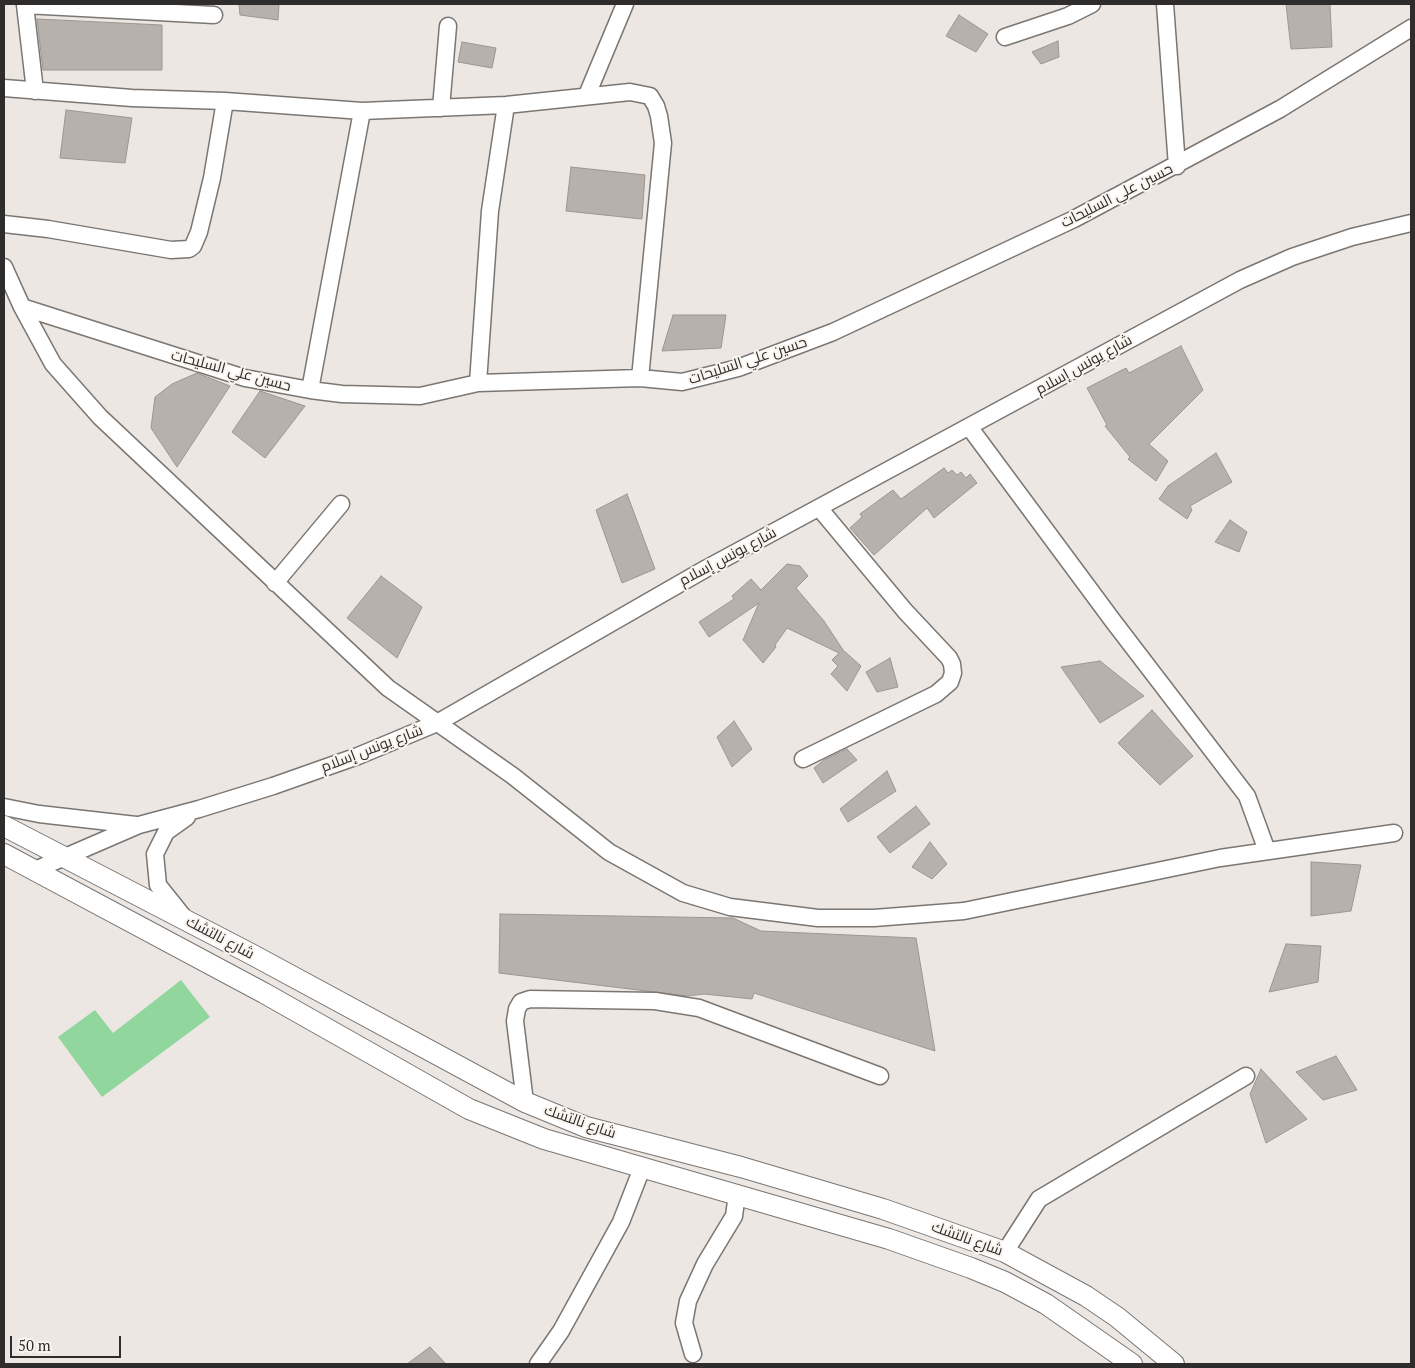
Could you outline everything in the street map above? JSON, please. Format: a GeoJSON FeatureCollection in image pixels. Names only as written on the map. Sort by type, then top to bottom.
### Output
{"type":"FeatureCollection","features":[{"type":"Feature","properties":{"kind":"main road","name":"شارع نالتشك"},"geometry":{"type":"LineString","coordinates":[[4,826],[186,920],[525,1102],[586,1127],[741,1167],[883,1209],[1005,1252],[1086,1296],[1117,1317],[1174,1364]]}},
{"type":"Feature","properties":{"kind":"main road","name":"شارع نالتشك"},"geometry":{"type":"LineString","coordinates":[[4,854],[264,994],[469,1109],[544,1139],[889,1240],[1005,1282],[1046,1304],[1132,1364]]}},
{"type":"Feature","properties":{"kind":"street"},"geometry":{"type":"LineString","coordinates":[[35,91],[25,4],[214,15]]}},
{"type":"Feature","properties":{"kind":"street"},"geometry":{"type":"LineString","coordinates":[[587,95],[625,4]]}},
{"type":"Feature","properties":{"kind":"street"},"geometry":{"type":"LineString","coordinates":[[1005,38],[1068,16],[1092,4]]}},
{"type":"Feature","properties":{"kind":"street"},"geometry":{"type":"LineString","coordinates":[[1165,4],[1177,166]]}},
{"type":"Feature","properties":{"kind":"street"},"geometry":{"type":"LineString","coordinates":[[441,108],[448,26]]}},
{"type":"Feature","properties":{"kind":"street","name":"حسين علي السليحات"},"geometry":{"type":"LineString","coordinates":[[22,307],[269,384],[342,394],[420,396],[478,383],[640,378],[682,382],[738,368],[799,347],[1074,219],[1177,166],[1313,90],[1411,28]]}},
{"type":"Feature","properties":{"kind":"street"},"geometry":{"type":"LineString","coordinates":[[4,88],[132,98],[225,101],[362,110],[506,105],[587,95],[630,92],[646,94],[653,99],[659,116],[662,158],[640,378]]}},
{"type":"Feature","properties":{"kind":"street"},"geometry":{"type":"LineString","coordinates":[[4,224],[48,228],[171,250],[189,249],[193,246],[199,232],[212,178],[225,101]]}},
{"type":"Feature","properties":{"kind":"street"},"geometry":{"type":"LineString","coordinates":[[478,383],[490,211],[506,105]]}},
{"type":"Feature","properties":{"kind":"street"},"geometry":{"type":"LineString","coordinates":[[310,390],[362,110]]}},
{"type":"Feature","properties":{"kind":"street","name":"شارع يونس إسلام"},"geometry":{"type":"LineString","coordinates":[[35,870],[139,825],[199,809],[358,756],[437,723],[635,608],[1259,271],[1292,257],[1352,238],[1411,223]]}},
{"type":"Feature","properties":{"kind":"street"},"geometry":{"type":"LineString","coordinates":[[4,267],[22,307],[53,364],[100,417],[388,688],[513,776],[609,852],[683,893],[730,907],[818,918],[874,918],[964,911],[1220,858],[1394,833]]}},
{"type":"Feature","properties":{"kind":"street"},"geometry":{"type":"LineString","coordinates":[[970,428],[1113,621],[1247,796],[1259,825],[1266,851]]}},
{"type":"Feature","properties":{"kind":"street"},"geometry":{"type":"LineString","coordinates":[[275,583],[341,504]]}},
{"type":"Feature","properties":{"kind":"street"},"geometry":{"type":"LineString","coordinates":[[803,759],[936,694],[950,682],[953,673],[949,658],[894,598],[820,509]]}},
{"type":"Feature","properties":{"kind":"street"},"geometry":{"type":"LineString","coordinates":[[4,806],[39,814],[139,825]]}},
{"type":"Feature","properties":{"kind":"street"},"geometry":{"type":"LineString","coordinates":[[186,920],[158,885],[155,873],[155,854],[166,832],[177,822],[199,809]]}},
{"type":"Feature","properties":{"kind":"street"},"geometry":{"type":"LineString","coordinates":[[525,1102],[515,1020],[517,1009],[521,1002],[530,999],[655,1001],[699,1008],[880,1076]]}},
{"type":"Feature","properties":{"kind":"street"},"geometry":{"type":"LineString","coordinates":[[1005,1252],[1039,1199],[1246,1076]]}},
{"type":"Feature","properties":{"kind":"street"},"geometry":{"type":"LineString","coordinates":[[538,1364],[561,1330],[621,1222],[642,1168]]}},
{"type":"Feature","properties":{"kind":"street"},"geometry":{"type":"LineString","coordinates":[[693,1354],[684,1323],[688,1301],[705,1264],[734,1216],[737,1194]]}},
{"type":"Feature","properties":{"kind":"green space"},"geometry":{"type":"Polygon","coordinates":[[[181,980],[210,1017],[102,1097],[58,1037],[95,1010],[113,1033],[181,980]]]}},
{"type":"Feature","properties":{"kind":"building"},"geometry":{"type":"Polygon","coordinates":[[[239,4],[279,4],[278,20],[240,15],[239,4]]]}},
{"type":"Feature","properties":{"kind":"building"},"geometry":{"type":"Polygon","coordinates":[[[1286,4],[1330,4],[1332,47],[1291,49],[1286,4]]]}},
{"type":"Feature","properties":{"kind":"building"},"geometry":{"type":"Polygon","coordinates":[[[959,15],[988,34],[976,52],[946,36],[959,15]]]}},
{"type":"Feature","properties":{"kind":"building"},"geometry":{"type":"Polygon","coordinates":[[[37,19],[162,25],[162,70],[43,70],[37,19]]]}},
{"type":"Feature","properties":{"kind":"building"},"geometry":{"type":"Polygon","coordinates":[[[1058,41],[1059,57],[1041,64],[1032,52],[1058,41]]]}},
{"type":"Feature","properties":{"kind":"building"},"geometry":{"type":"Polygon","coordinates":[[[462,42],[496,48],[492,68],[458,62],[462,42]]]}},
{"type":"Feature","properties":{"kind":"building"},"geometry":{"type":"Polygon","coordinates":[[[66,110],[132,118],[125,163],[60,158],[66,110]]]}},
{"type":"Feature","properties":{"kind":"building"},"geometry":{"type":"Polygon","coordinates":[[[571,167],[645,175],[642,219],[566,211],[571,167]]]}},
{"type":"Feature","properties":{"kind":"building"},"geometry":{"type":"Polygon","coordinates":[[[673,315],[726,315],[721,348],[662,351],[673,315]]]}},
{"type":"Feature","properties":{"kind":"building"},"geometry":{"type":"Polygon","coordinates":[[[1181,346],[1203,390],[1149,444],[1168,461],[1156,481],[1128,459],[1130,457],[1105,426],[1107,425],[1087,388],[1126,368],[1129,373],[1181,346]]]}},
{"type":"Feature","properties":{"kind":"building"},"geometry":{"type":"Polygon","coordinates":[[[197,373],[230,386],[177,467],[151,428],[155,397],[172,384],[197,373]]]}},
{"type":"Feature","properties":{"kind":"building"},"geometry":{"type":"Polygon","coordinates":[[[260,391],[305,406],[265,458],[232,432],[260,391]]]}},
{"type":"Feature","properties":{"kind":"building"},"geometry":{"type":"Polygon","coordinates":[[[1216,453],[1232,482],[1190,506],[1192,510],[1187,519],[1159,499],[1168,486],[1216,453]]]}},
{"type":"Feature","properties":{"kind":"building"},"geometry":{"type":"Polygon","coordinates":[[[944,468],[948,473],[952,470],[957,475],[961,472],[966,478],[970,474],[977,483],[934,518],[927,508],[874,555],[850,528],[862,517],[860,514],[893,490],[901,499],[944,468]]]}},
{"type":"Feature","properties":{"kind":"building"},"geometry":{"type":"Polygon","coordinates":[[[627,494],[655,569],[622,583],[596,510],[627,494]]]}},
{"type":"Feature","properties":{"kind":"building"},"geometry":{"type":"Polygon","coordinates":[[[1230,520],[1247,532],[1239,552],[1215,542],[1230,520]]]}},
{"type":"Feature","properties":{"kind":"building"},"geometry":{"type":"Polygon","coordinates":[[[787,564],[800,566],[808,576],[796,588],[824,621],[843,650],[861,666],[847,691],[831,674],[838,666],[832,660],[839,653],[787,628],[775,645],[776,647],[763,663],[743,640],[759,603],[709,637],[699,622],[734,599],[732,596],[751,579],[761,590],[787,564]]]}},
{"type":"Feature","properties":{"kind":"building"},"geometry":{"type":"Polygon","coordinates":[[[381,576],[422,607],[397,658],[347,618],[381,576]]]}},
{"type":"Feature","properties":{"kind":"building"},"geometry":{"type":"Polygon","coordinates":[[[890,658],[898,687],[877,692],[866,672],[890,658]]]}},
{"type":"Feature","properties":{"kind":"building"},"geometry":{"type":"Polygon","coordinates":[[[1100,661],[1144,696],[1100,723],[1061,667],[1100,661]]]}},
{"type":"Feature","properties":{"kind":"building"},"geometry":{"type":"Polygon","coordinates":[[[1152,710],[1193,756],[1160,785],[1118,743],[1152,710]]]}},
{"type":"Feature","properties":{"kind":"building"},"geometry":{"type":"Polygon","coordinates":[[[734,721],[752,749],[732,767],[717,737],[734,721]]]}},
{"type":"Feature","properties":{"kind":"building"},"geometry":{"type":"Polygon","coordinates":[[[847,749],[857,760],[823,783],[814,768],[824,760],[847,749]]]}},
{"type":"Feature","properties":{"kind":"building"},"geometry":{"type":"Polygon","coordinates":[[[887,771],[896,791],[848,822],[840,809],[887,771]]]}},
{"type":"Feature","properties":{"kind":"building"},"geometry":{"type":"Polygon","coordinates":[[[916,806],[930,824],[890,853],[877,837],[916,806]]]}},
{"type":"Feature","properties":{"kind":"building"},"geometry":{"type":"Polygon","coordinates":[[[930,842],[947,864],[932,879],[912,867],[930,842]]]}},
{"type":"Feature","properties":{"kind":"building"},"geometry":{"type":"Polygon","coordinates":[[[1311,862],[1361,865],[1351,911],[1311,916],[1311,862]]]}},
{"type":"Feature","properties":{"kind":"building"},"geometry":{"type":"Polygon","coordinates":[[[500,914],[733,918],[761,931],[916,938],[935,1051],[754,993],[752,999],[704,994],[687,996],[499,973],[500,914]]]}},
{"type":"Feature","properties":{"kind":"building"},"geometry":{"type":"Polygon","coordinates":[[[1286,944],[1321,946],[1318,982],[1269,992],[1286,944]]]}},
{"type":"Feature","properties":{"kind":"building"},"geometry":{"type":"Polygon","coordinates":[[[1336,1056],[1357,1090],[1323,1100],[1296,1072],[1336,1056]]]}},
{"type":"Feature","properties":{"kind":"building"},"geometry":{"type":"Polygon","coordinates":[[[1261,1069],[1307,1119],[1266,1143],[1250,1094],[1261,1069]]]}},
{"type":"Feature","properties":{"kind":"building"},"geometry":{"type":"Polygon","coordinates":[[[430,1347],[446,1364],[407,1364],[430,1347]]]}}]}
